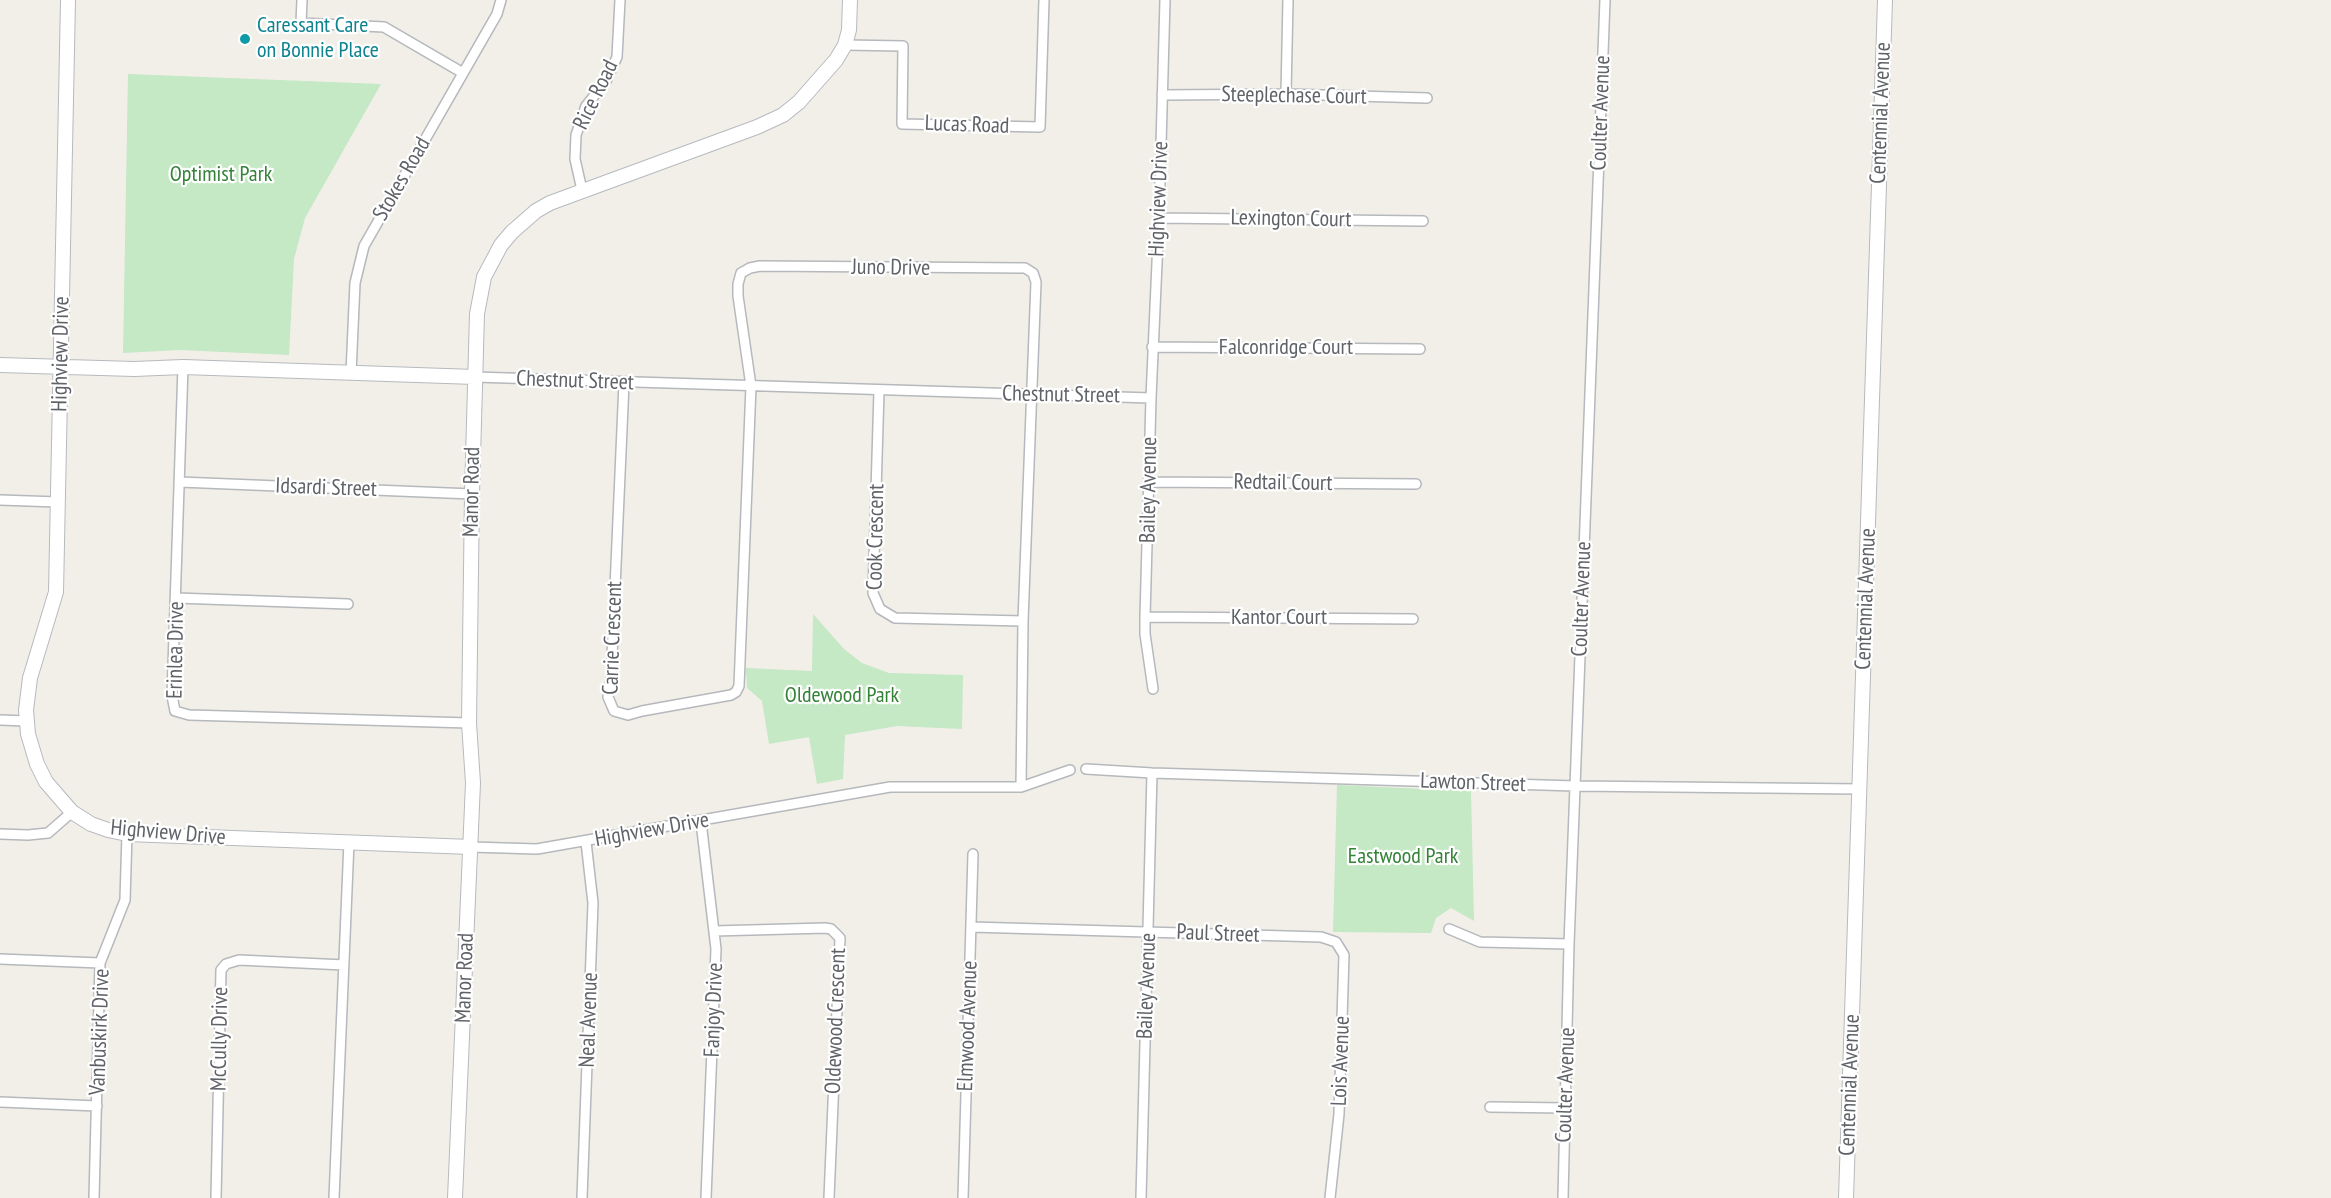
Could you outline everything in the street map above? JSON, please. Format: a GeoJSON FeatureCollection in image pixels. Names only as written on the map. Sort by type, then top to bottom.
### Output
{"type":"FeatureCollection","features":[{"type":"Feature","properties":{"kind":"street","name":"Highview Drive"},"geometry":{"type":"LineString","coordinates":[[68,0],[55,600],[30,678],[26,699],[26,721],[37,764],[52,789],[72,812],[91,824],[127,834],[537,849],[890,787],[1021,787],[1070,771]]}},
{"type":"Feature","properties":{"kind":"street"},"geometry":{"type":"LineString","coordinates":[[302,0],[302,23],[384,27],[463,73]]}},
{"type":"Feature","properties":{"kind":"street","name":"Stokes Road"},"geometry":{"type":"LineString","coordinates":[[351,373],[355,283],[358,263],[364,246],[497,14],[501,0]]}},
{"type":"Feature","properties":{"kind":"street","name":"Rice Road"},"geometry":{"type":"LineString","coordinates":[[582,190],[575,159],[576,135],[586,106],[606,81],[617,57],[620,0]]}},
{"type":"Feature","properties":{"kind":"street","name":"Manor Road"},"geometry":{"type":"LineString","coordinates":[[455,1198],[473,783],[469,723],[475,377],[478,304],[484,277],[512,232],[536,211],[582,190],[780,117],[799,102],[825,75],[845,45],[849,30],[850,0]]}},
{"type":"Feature","properties":{"kind":"street","name":"Lucas Road"},"geometry":{"type":"LineString","coordinates":[[845,45],[903,46],[902,124],[1040,127],[1044,0]]}},
{"type":"Feature","properties":{"kind":"street","name":"Highview Drive"},"geometry":{"type":"LineString","coordinates":[[1150,398],[1159,218],[1165,0]]}},
{"type":"Feature","properties":{"kind":"street"},"geometry":{"type":"LineString","coordinates":[[1286,94],[1288,0]]}},
{"type":"Feature","properties":{"kind":"street","name":"Coulter Avenue"},"geometry":{"type":"LineString","coordinates":[[1563,1198],[1569,944],[1605,0]]}},
{"type":"Feature","properties":{"kind":"street","name":"Centennial Avenue"},"geometry":{"type":"LineString","coordinates":[[1846,1198],[1885,0]]}},
{"type":"Feature","properties":{"kind":"street","name":"Steeplechase Court"},"geometry":{"type":"LineString","coordinates":[[1162,95],[1286,94],[1427,98]]}},
{"type":"Feature","properties":{"kind":"street","name":"Lexington Court"},"geometry":{"type":"LineString","coordinates":[[1159,218],[1423,220]]}},
{"type":"Feature","properties":{"kind":"street","name":"Juno Drive"},"geometry":{"type":"LineString","coordinates":[[751,386],[738,284],[741,273],[750,268],[1025,268],[1033,273],[1036,279],[1031,394]]}},
{"type":"Feature","properties":{"kind":"street","name":"Falconridge Court"},"geometry":{"type":"LineString","coordinates":[[1152,347],[1420,349]]}},
{"type":"Feature","properties":{"kind":"street","name":"Chestnut Street"},"geometry":{"type":"LineString","coordinates":[[0,365],[134,369],[183,367],[624,383],[1150,398]]}},
{"type":"Feature","properties":{"kind":"street","name":"Erinlea Drive"},"geometry":{"type":"LineString","coordinates":[[183,367],[172,696],[175,711],[182,714],[469,723]]}},
{"type":"Feature","properties":{"kind":"street","name":"Carrie Crescent"},"geometry":{"type":"LineString","coordinates":[[624,383],[611,680],[608,697],[614,711],[628,715],[732,695],[739,686],[751,386]]}},
{"type":"Feature","properties":{"kind":"street","name":"Cook Crescent"},"geometry":{"type":"LineString","coordinates":[[879,391],[873,593],[880,609],[895,618],[1023,621]]}},
{"type":"Feature","properties":{"kind":"street"},"geometry":{"type":"LineString","coordinates":[[1021,787],[1023,621],[1031,394]]}},
{"type":"Feature","properties":{"kind":"street","name":"Bailey Avenue"},"geometry":{"type":"LineString","coordinates":[[1150,398],[1145,634],[1153,689]]}},
{"type":"Feature","properties":{"kind":"street","name":"Idsardi Street"},"geometry":{"type":"LineString","coordinates":[[180,482],[472,494]]}},
{"type":"Feature","properties":{"kind":"street","name":"Redtail Court"},"geometry":{"type":"LineString","coordinates":[[1150,482],[1416,484]]}},
{"type":"Feature","properties":{"kind":"street"},"geometry":{"type":"LineString","coordinates":[[0,500],[58,502]]}},
{"type":"Feature","properties":{"kind":"street"},"geometry":{"type":"LineString","coordinates":[[176,598],[348,604]]}},
{"type":"Feature","properties":{"kind":"street","name":"Kantor Court"},"geometry":{"type":"LineString","coordinates":[[1145,617],[1413,619]]}},
{"type":"Feature","properties":{"kind":"street"},"geometry":{"type":"LineString","coordinates":[[0,720],[26,721]]}},
{"type":"Feature","properties":{"kind":"street","name":"Lawton Street"},"geometry":{"type":"LineString","coordinates":[[1086,769],[1575,786],[1860,789]]}},
{"type":"Feature","properties":{"kind":"street","name":"Bailey Avenue"},"geometry":{"type":"LineString","coordinates":[[1141,1198],[1152,773]]}},
{"type":"Feature","properties":{"kind":"street"},"geometry":{"type":"LineString","coordinates":[[0,834],[28,836],[48,832],[72,812]]}},
{"type":"Feature","properties":{"kind":"street","name":"Fanjoy Drive"},"geometry":{"type":"LineString","coordinates":[[701,822],[716,966],[706,1198]]}},
{"type":"Feature","properties":{"kind":"street","name":"Vanbuskirk Drive"},"geometry":{"type":"LineString","coordinates":[[94,1198],[100,963],[125,900],[127,834]]}},
{"type":"Feature","properties":{"kind":"street"},"geometry":{"type":"LineString","coordinates":[[334,1198],[349,842]]}},
{"type":"Feature","properties":{"kind":"street","name":"Neal Avenue"},"geometry":{"type":"LineString","coordinates":[[582,1198],[593,903],[586,842]]}},
{"type":"Feature","properties":{"kind":"street","name":"Elmwood Avenue"},"geometry":{"type":"LineString","coordinates":[[963,1198],[973,854]]}},
{"type":"Feature","properties":{"kind":"street","name":"Paul Street"},"geometry":{"type":"LineString","coordinates":[[971,927],[1321,937]]}},
{"type":"Feature","properties":{"kind":"street","name":"Oldewood Crescent"},"geometry":{"type":"LineString","coordinates":[[714,931],[825,928],[831,929],[840,938],[829,1198]]}},
{"type":"Feature","properties":{"kind":"street"},"geometry":{"type":"LineString","coordinates":[[1449,929],[1480,942],[1569,944]]}},
{"type":"Feature","properties":{"kind":"street","name":"Lois Avenue"},"geometry":{"type":"LineString","coordinates":[[1321,937],[1336,942],[1344,955],[1339,1114],[1330,1198]]}},
{"type":"Feature","properties":{"kind":"street"},"geometry":{"type":"LineString","coordinates":[[0,959],[100,963]]}},
{"type":"Feature","properties":{"kind":"street","name":"McCully Drive"},"geometry":{"type":"LineString","coordinates":[[216,1198],[221,970],[226,964],[239,960],[344,965]]}},
{"type":"Feature","properties":{"kind":"street"},"geometry":{"type":"LineString","coordinates":[[0,1102],[97,1106]]}},
{"type":"Feature","properties":{"kind":"street"},"geometry":{"type":"LineString","coordinates":[[1490,1107],[1565,1108]]}},
{"type":"Feature","properties":{"kind":"green space","name":"Optimist Park"},"geometry":{"type":"Polygon","coordinates":[[[128,74],[381,84],[305,218],[294,259],[289,355],[179,350],[123,353],[128,74]]]}},
{"type":"Feature","properties":{"kind":"green space","name":"Oldewood Park"},"geometry":{"type":"Polygon","coordinates":[[[813,614],[844,649],[862,663],[889,673],[963,675],[962,729],[897,726],[845,735],[843,779],[817,784],[809,737],[769,744],[762,701],[747,688],[746,668],[812,671],[813,614]]]}},
{"type":"Feature","properties":{"kind":"green space","name":"Eastwood Park"},"geometry":{"type":"Polygon","coordinates":[[[1337,785],[1471,791],[1474,921],[1451,908],[1436,918],[1431,933],[1333,932],[1337,785]]]}},
{"type":"Feature","properties":{"kind":"place","name":"Caressant Care on Bonnie Place"},"geometry":{"type":"Point","coordinates":[245,39]}}]}
